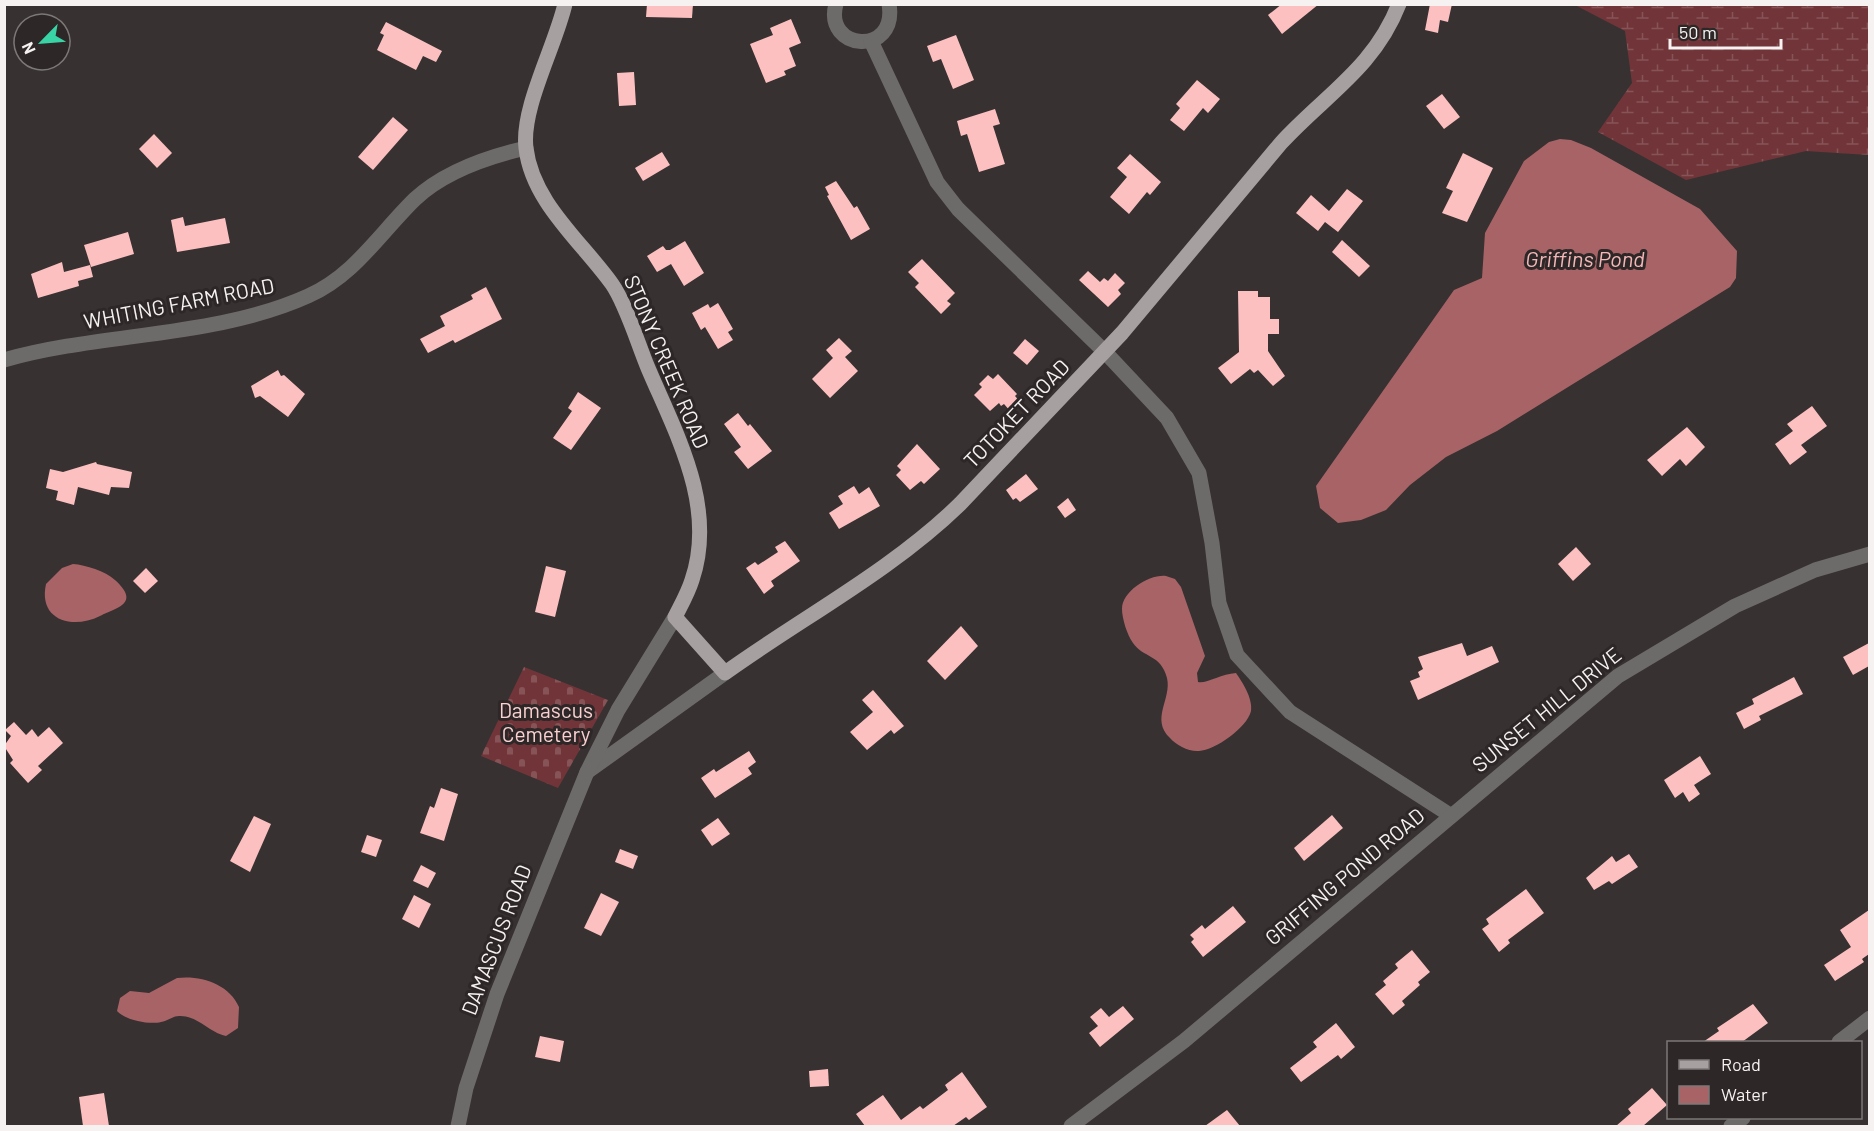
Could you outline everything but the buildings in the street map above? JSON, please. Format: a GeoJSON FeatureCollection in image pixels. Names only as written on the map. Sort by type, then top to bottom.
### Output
{"type":"FeatureCollection","features":[{"type":"Feature","properties":{"kind":"main road","name":"STONY CREEK ROAD"},"geometry":{"type":"LineString","coordinates":[[565,4],[558,34],[527,116],[526,148],[533,178],[547,201],[614,286],[684,455],[698,499],[700,531],[693,579],[675,617]]}},
{"type":"Feature","properties":{"kind":"main road","name":"TOTOKET ROAD"},"geometry":{"type":"LineString","coordinates":[[725,673],[895,558],[936,527],[1105,352],[1303,119],[1362,67],[1383,39],[1399,4]]}},
{"type":"Feature","properties":{"kind":"main road"},"geometry":{"type":"LineString","coordinates":[[675,617],[725,673]]}},
{"type":"Feature","properties":{"kind":"street"},"geometry":{"type":"LineString","coordinates":[[836,4],[835,23],[841,33],[860,43],[881,36],[888,27],[891,16],[889,4]]}},
{"type":"Feature","properties":{"kind":"street","name":"GRIFFING POND ROAD"},"geometry":{"type":"LineString","coordinates":[[871,41],[937,182],[958,209],[1105,352],[1167,418],[1199,473],[1212,543],[1219,603],[1237,655],[1290,712],[1450,816],[1184,1041],[1071,1126]]}},
{"type":"Feature","properties":{"kind":"street","name":"WHITING FARM ROAD"},"geometry":{"type":"LineString","coordinates":[[4,360],[25,354],[274,310],[328,285],[351,268],[416,198],[437,183],[490,156],[526,148]]}},
{"type":"Feature","properties":{"kind":"street","name":"SUNSET HILL DRIVE"},"geometry":{"type":"LineString","coordinates":[[1450,816],[1618,676],[1735,606],[1815,570],[1869,554]]}},
{"type":"Feature","properties":{"kind":"street","name":"STONY CREEK ROAD"},"geometry":{"type":"LineString","coordinates":[[587,772],[618,710],[675,617]]}},
{"type":"Feature","properties":{"kind":"street","name":"TOTOKET ROAD"},"geometry":{"type":"LineString","coordinates":[[587,772],[725,673]]}},
{"type":"Feature","properties":{"kind":"street","name":"DAMASCUS ROAD"},"geometry":{"type":"LineString","coordinates":[[458,1126],[466,1088],[497,994],[534,897],[587,772]]}},
{"type":"Feature","properties":{"kind":"street"},"geometry":{"type":"LineString","coordinates":[[1840,1041],[1869,1018]]}},
{"type":"Feature","properties":{"kind":"green space"},"geometry":{"type":"Polygon","coordinates":[[[1575,5],[1869,5],[1869,155],[1806,151],[1686,180],[1598,132],[1632,83],[1625,31],[1575,5]]]}},
{"type":"Feature","properties":{"kind":"green space","name":"Damascus Cemetery"},"geometry":{"type":"Polygon","coordinates":[[[524,667],[608,700],[558,788],[481,756],[524,667]]]}},
{"type":"Feature","properties":{"kind":"water","name":"Griffins Pond"},"geometry":{"type":"Polygon","coordinates":[[[1560,139],[1571,140],[1591,148],[1700,209],[1737,251],[1736,278],[1730,287],[1497,431],[1446,457],[1410,485],[1386,510],[1361,520],[1338,523],[1320,508],[1316,486],[1454,290],[1482,278],[1485,233],[1524,161],[1549,142],[1560,139]]]}},
{"type":"Feature","properties":{"kind":"water"},"geometry":{"type":"Polygon","coordinates":[[[73,564],[95,569],[115,580],[126,594],[124,603],[100,616],[79,622],[68,622],[52,614],[45,596],[46,584],[62,568],[73,564]]]}},
{"type":"Feature","properties":{"kind":"water"},"geometry":{"type":"Polygon","coordinates":[[[1166,576],[1175,579],[1181,587],[1205,656],[1197,673],[1198,682],[1236,673],[1249,696],[1251,711],[1248,718],[1230,737],[1206,750],[1195,751],[1183,748],[1164,731],[1162,716],[1167,694],[1167,678],[1161,665],[1133,643],[1124,622],[1123,602],[1132,590],[1152,578],[1166,576]]]}},
{"type":"Feature","properties":{"kind":"water"},"geometry":{"type":"Polygon","coordinates":[[[177,978],[205,980],[228,992],[239,1007],[238,1028],[226,1036],[186,1016],[150,1023],[131,1019],[117,1011],[120,998],[130,991],[149,993],[177,978]]]}}]}
